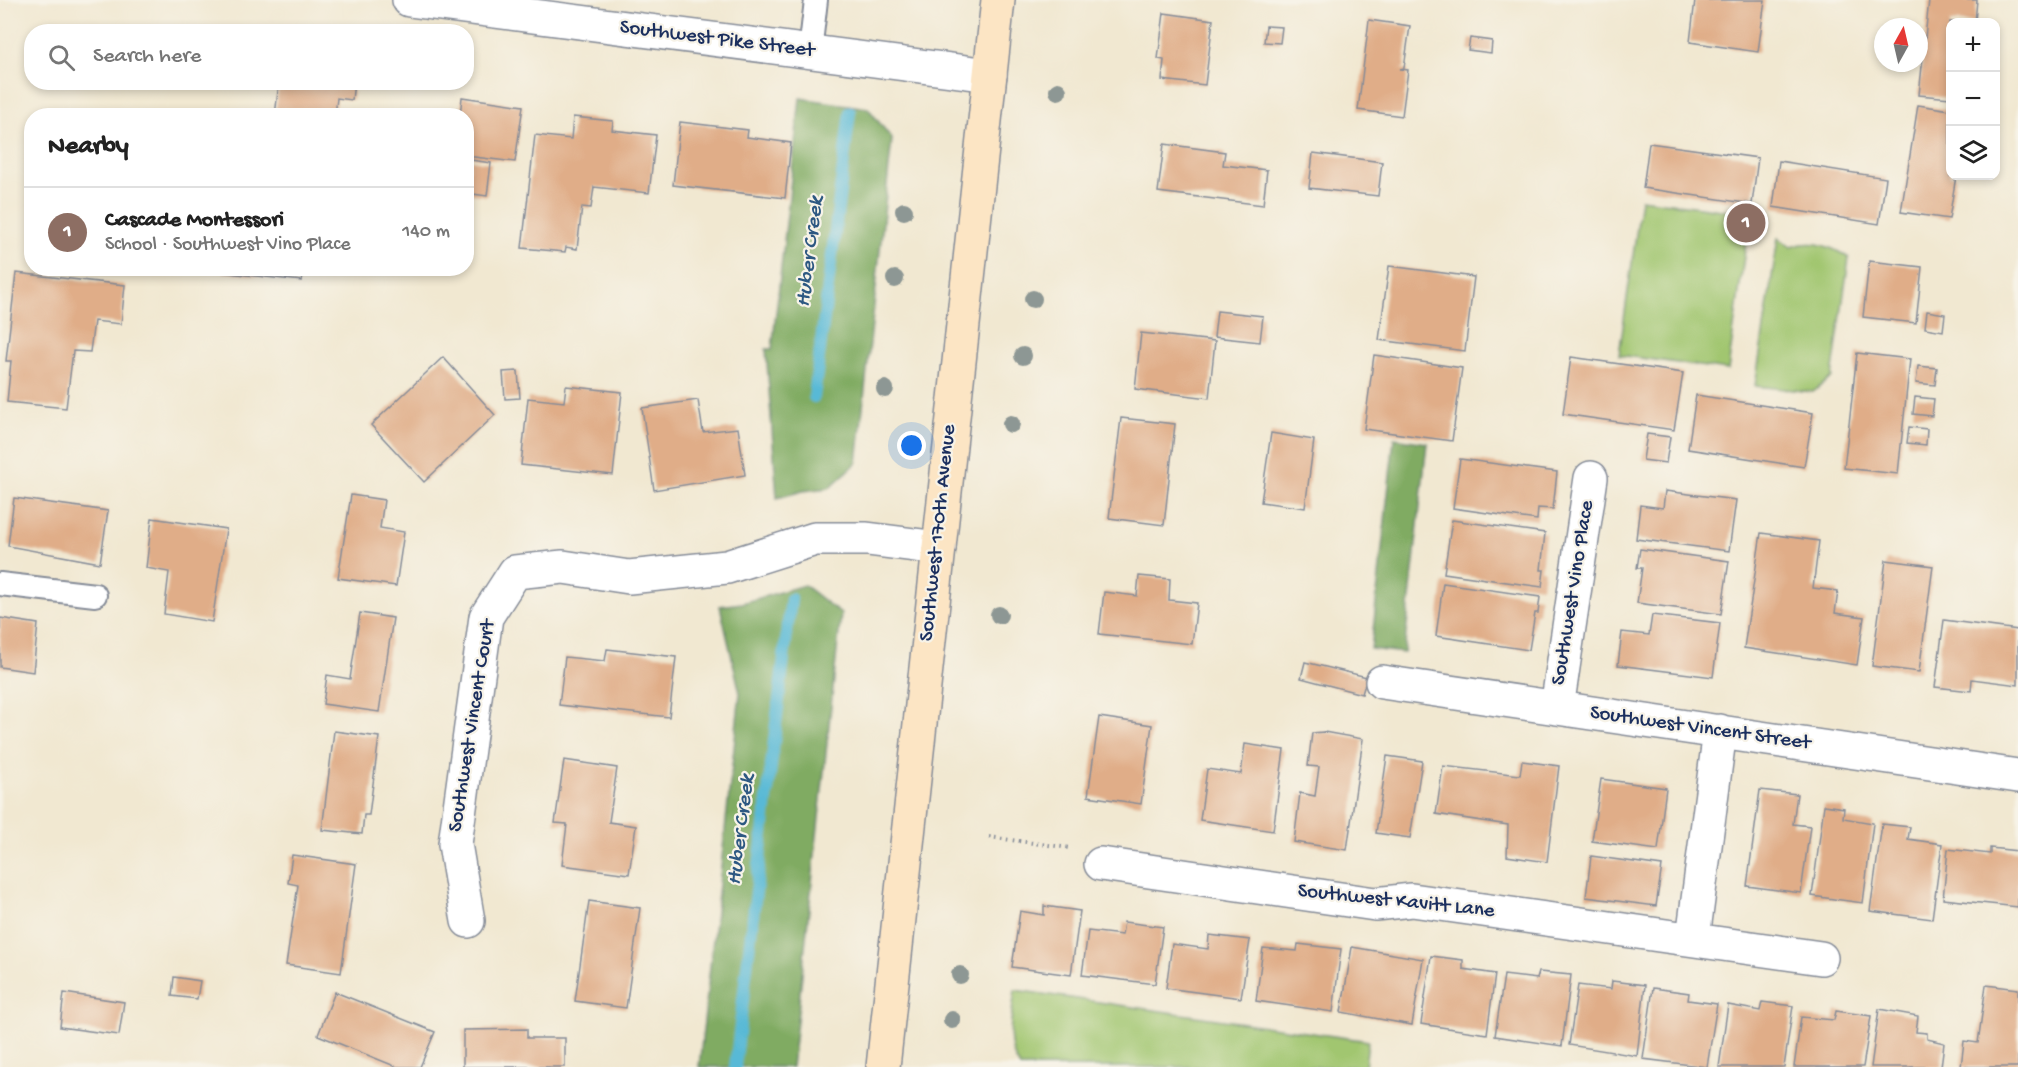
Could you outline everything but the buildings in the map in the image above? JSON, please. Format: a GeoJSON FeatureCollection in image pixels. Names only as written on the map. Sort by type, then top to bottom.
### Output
{"type":"FeatureCollection","features":[{"type":"Feature","properties":{"kind":"main road","name":"Southwest 170th Avenue"},"geometry":{"type":"LineString","coordinates":[[883,1067],[998,0]]}},
{"type":"Feature","properties":{"kind":"street","name":"Southwest Pike Street"},"geometry":{"type":"LineString","coordinates":[[409,0],[990,75]]}},
{"type":"Feature","properties":{"kind":"street","name":"Southwest Vino Place"},"geometry":{"type":"LineString","coordinates":[[1557,708],[1591,478]]}},
{"type":"Feature","properties":{"kind":"street","name":"Southwest Vincent Court"},"geometry":{"type":"LineString","coordinates":[[468,921],[455,844],[486,617],[515,572],[562,567],[629,577],[727,567],[814,539],[867,539],[939,548]]}},
{"type":"Feature","properties":{"kind":"street","name":"Southwest Vincent Street"},"geometry":{"type":"LineString","coordinates":[[1382,682],[2018,776]]}},
{"type":"Feature","properties":{"kind":"street"},"geometry":{"type":"LineString","coordinates":[[1692,938],[1720,731]]}},
{"type":"Feature","properties":{"kind":"street","name":"Southwest Kavitt Lane"},"geometry":{"type":"LineString","coordinates":[[1101,864],[1375,904],[1412,900],[1821,958]]}},
{"type":"Feature","properties":{"kind":"lane"},"geometry":{"type":"LineString","coordinates":[[810,52],[816,0]]}},
{"type":"Feature","properties":{"kind":"lane"},"geometry":{"type":"LineString","coordinates":[[0,584],[95,595]]}},
{"type":"Feature","properties":{"kind":"path"},"geometry":{"type":"LineString","coordinates":[[989,837],[1083,849],[1101,864]]}},
{"type":"Feature","properties":{"kind":"green space"},"geometry":{"type":"Polygon","coordinates":[[[800,98],[868,108],[892,139],[857,463],[829,488],[803,491],[777,498],[766,349],[772,349],[800,98]]]}},
{"type":"Feature","properties":{"kind":"green space"},"geometry":{"type":"Polygon","coordinates":[[[1641,199],[1750,214],[1728,370],[1619,355],[1641,199]]]}},
{"type":"Feature","properties":{"kind":"green space"},"geometry":{"type":"Polygon","coordinates":[[[1778,238],[1791,247],[1807,244],[1822,245],[1849,258],[1832,377],[1813,392],[1755,386],[1778,238]]]}},
{"type":"Feature","properties":{"kind":"green space"},"geometry":{"type":"Polygon","coordinates":[[[1394,438],[1427,443],[1404,653],[1371,649],[1394,438]]]}},
{"type":"Feature","properties":{"kind":"green space"},"geometry":{"type":"Polygon","coordinates":[[[804,585],[841,614],[792,1067],[699,1067],[740,693],[720,606],[742,603],[804,585]]]}},
{"type":"Feature","properties":{"kind":"green space"},"geometry":{"type":"Polygon","coordinates":[[[1015,990],[1368,1041],[1365,1067],[1020,1067],[1012,1049],[1011,1040],[1015,990]]]}},
{"type":"Feature","properties":{"kind":"waterway","name":"Huber Creek"},"geometry":{"type":"LineString","coordinates":[[814,397],[850,112]]}},
{"type":"Feature","properties":{"kind":"waterway","name":"Huber Creek"},"geometry":{"type":"LineString","coordinates":[[735,1067],[791,599]]}},
{"type":"Feature","properties":{"kind":"place","name":"Cascade Montessori"},"geometry":{"type":"Point","coordinates":[1746,223]}}]}
